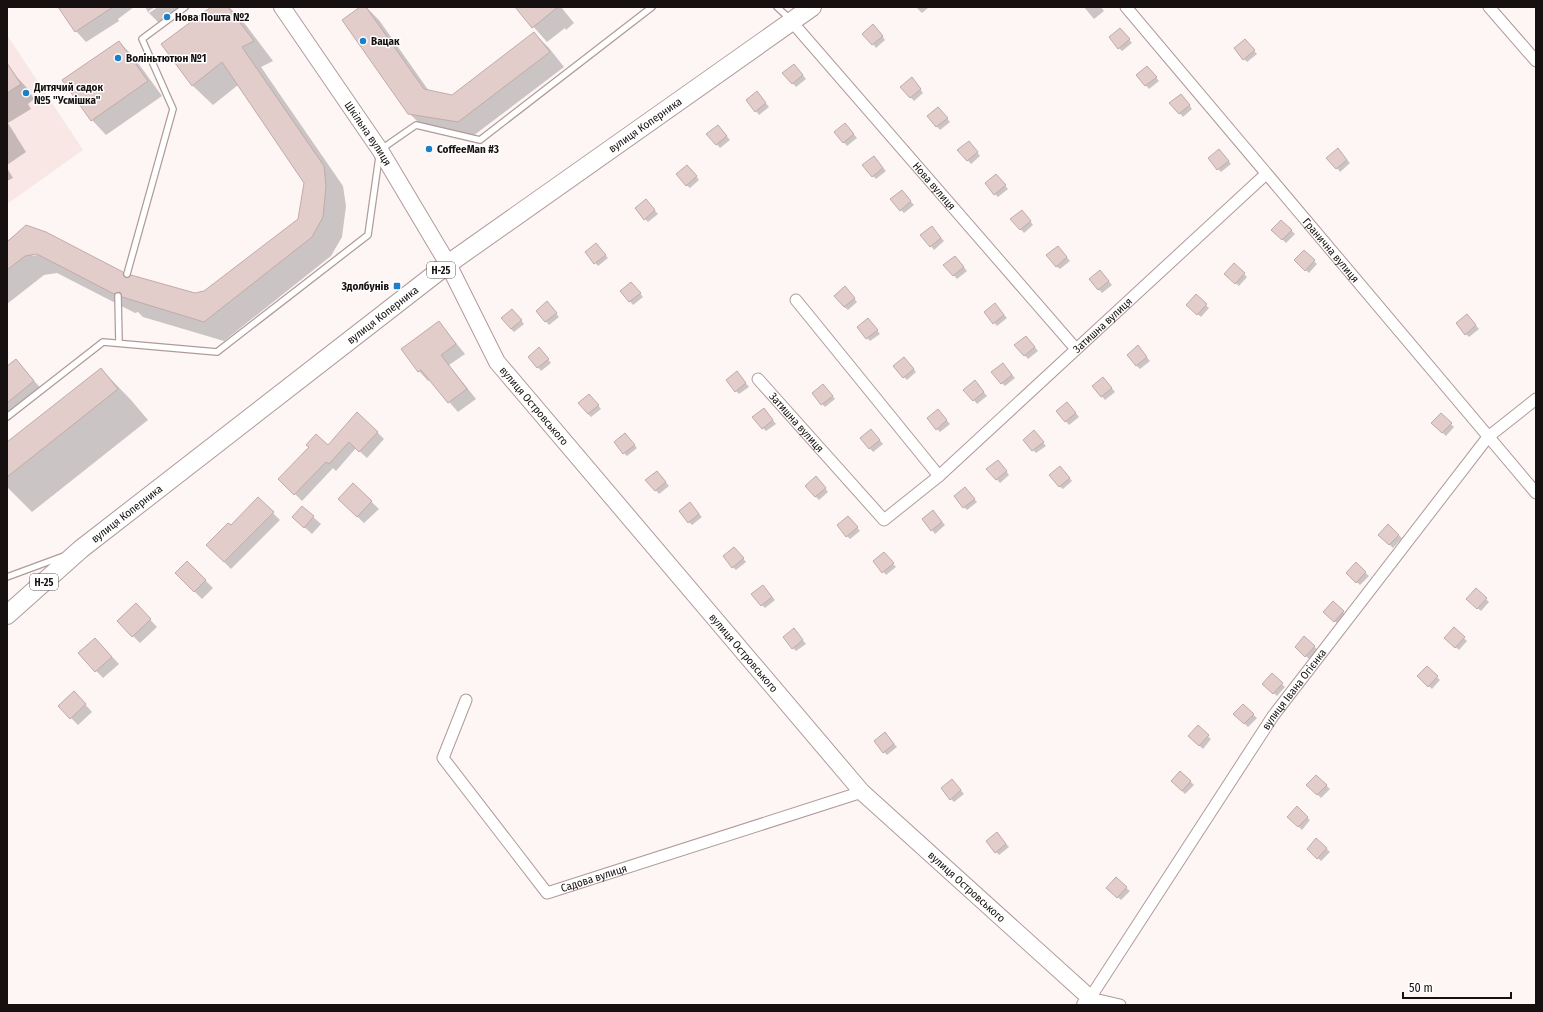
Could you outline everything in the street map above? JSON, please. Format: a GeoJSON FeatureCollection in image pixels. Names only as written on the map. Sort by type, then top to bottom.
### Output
{"type":"FeatureCollection","features":[{"type":"Feature","properties":{"kind":"main road","name":"вулиця Коперника"},"geometry":{"type":"LineString","coordinates":[[7,615],[81,549],[448,264],[812,7]]}},
{"type":"Feature","properties":{"kind":"street","name":"Шкільна вулиця"},"geometry":{"type":"LineString","coordinates":[[282,7],[380,150],[448,264]]}},
{"type":"Feature","properties":{"kind":"street","name":"Гранична вулиця"},"geometry":{"type":"LineString","coordinates":[[1126,7],[1536,493]]}},
{"type":"Feature","properties":{"kind":"street"},"geometry":{"type":"LineString","coordinates":[[1490,7],[1536,61]]}},
{"type":"Feature","properties":{"kind":"street","name":"Нова вулиця"},"geometry":{"type":"LineString","coordinates":[[792,22],[1076,349]]}},
{"type":"Feature","properties":{"kind":"street","name":"Затишна вулиця"},"geometry":{"type":"LineString","coordinates":[[758,379],[884,520],[939,476],[1266,174]]}},
{"type":"Feature","properties":{"kind":"street","name":"вулиця Островського"},"geometry":{"type":"LineString","coordinates":[[448,264],[497,362],[862,792],[1088,1002]]}},
{"type":"Feature","properties":{"kind":"street"},"geometry":{"type":"LineString","coordinates":[[796,300],[939,476]]}},
{"type":"Feature","properties":{"kind":"street","name":"вулиця Івана Огієнка"},"geometry":{"type":"LineString","coordinates":[[1088,1002],[1273,716],[1488,436],[1536,399]]}},
{"type":"Feature","properties":{"kind":"street","name":"Садова вулиця"},"geometry":{"type":"LineString","coordinates":[[466,700],[443,758],[547,893],[862,792]]}},
{"type":"Feature","properties":{"kind":"street"},"geometry":{"type":"LineString","coordinates":[[1088,1002],[1120,1005]]}},
{"type":"Feature","properties":{"kind":"lane"},"geometry":{"type":"LineString","coordinates":[[127,274],[173,109],[142,39],[185,7]]}},
{"type":"Feature","properties":{"kind":"lane"},"geometry":{"type":"LineString","coordinates":[[7,417],[104,342],[217,352],[368,235],[380,150],[416,125],[480,140],[652,7]]}},
{"type":"Feature","properties":{"kind":"lane"},"geometry":{"type":"LineString","coordinates":[[777,7],[792,22]]}},
{"type":"Feature","properties":{"kind":"lane"},"geometry":{"type":"LineString","coordinates":[[118,296],[119,343]]}},
{"type":"Feature","properties":{"kind":"lane"},"geometry":{"type":"LineString","coordinates":[[7,577],[81,549]]}},
{"type":"Feature","properties":{"kind":"shaded area","name":"Дитячий садок №5 \"Усмішка\""},"geometry":{"type":"Polygon","coordinates":[[[7,35],[83,150],[7,204],[7,35]]]}},
{"type":"Feature","properties":{"kind":"building"},"geometry":{"type":"Polygon","coordinates":[[[58,7],[113,7],[75,32],[58,7]]]}},
{"type":"Feature","properties":{"kind":"building"},"geometry":{"type":"Polygon","coordinates":[[[211,7],[228,7],[254,41],[242,47],[324,166],[326,186],[323,217],[312,237],[204,322],[122,297],[120,292],[114,294],[37,254],[25,256],[7,270],[7,242],[26,225],[46,232],[123,272],[126,278],[131,275],[195,293],[204,291],[298,219],[304,183],[222,62],[192,86],[161,44],[211,7]]]}},
{"type":"Feature","properties":{"kind":"building"},"geometry":{"type":"Polygon","coordinates":[[[360,7],[366,7],[424,89],[452,95],[534,32],[550,52],[458,122],[408,114],[342,20],[360,7]]]}},
{"type":"Feature","properties":{"kind":"building"},"geometry":{"type":"Polygon","coordinates":[[[515,7],[558,7],[532,28],[515,7]]]}},
{"type":"Feature","properties":{"kind":"building"},"geometry":{"type":"Polygon","coordinates":[[[873,24],[883,36],[872,45],[862,34],[873,24]]]}},
{"type":"Feature","properties":{"kind":"building"},"geometry":{"type":"Polygon","coordinates":[[[1120,28],[1130,39],[1118,49],[1109,37],[1120,28]]]}},
{"type":"Feature","properties":{"kind":"building"},"geometry":{"type":"Polygon","coordinates":[[[1245,39],[1255,50],[1243,60],[1234,48],[1245,39]]]}},
{"type":"Feature","properties":{"kind":"building"},"geometry":{"type":"Polygon","coordinates":[[[119,41],[148,81],[91,121],[62,80],[119,41]]]}},
{"type":"Feature","properties":{"kind":"building"},"geometry":{"type":"Polygon","coordinates":[[[7,63],[21,84],[7,93],[7,63]]]}},
{"type":"Feature","properties":{"kind":"building"},"geometry":{"type":"Polygon","coordinates":[[[794,64],[803,75],[792,84],[782,73],[794,64]]]}},
{"type":"Feature","properties":{"kind":"building"},"geometry":{"type":"Polygon","coordinates":[[[1147,66],[1157,77],[1145,86],[1136,75],[1147,66]]]}},
{"type":"Feature","properties":{"kind":"building"},"geometry":{"type":"Polygon","coordinates":[[[912,77],[921,89],[910,98],[900,87],[912,77]]]}},
{"type":"Feature","properties":{"kind":"building"},"geometry":{"type":"Polygon","coordinates":[[[757,91],[766,103],[755,112],[746,100],[757,91]]]}},
{"type":"Feature","properties":{"kind":"building"},"geometry":{"type":"Polygon","coordinates":[[[1181,94],[1190,105],[1179,114],[1169,103],[1181,94]]]}},
{"type":"Feature","properties":{"kind":"building"},"geometry":{"type":"Polygon","coordinates":[[[938,107],[948,118],[936,127],[927,116],[938,107]]]}},
{"type":"Feature","properties":{"kind":"building"},"geometry":{"type":"Polygon","coordinates":[[[845,123],[854,134],[843,143],[834,132],[845,123]]]}},
{"type":"Feature","properties":{"kind":"building"},"geometry":{"type":"Polygon","coordinates":[[[718,125],[727,136],[716,145],[706,134],[718,125]]]}},
{"type":"Feature","properties":{"kind":"building"},"geometry":{"type":"Polygon","coordinates":[[[969,141],[978,152],[967,161],[957,150],[969,141]]]}},
{"type":"Feature","properties":{"kind":"building"},"geometry":{"type":"Polygon","coordinates":[[[1338,148],[1347,160],[1336,169],[1326,158],[1338,148]]]}},
{"type":"Feature","properties":{"kind":"building"},"geometry":{"type":"Polygon","coordinates":[[[1219,149],[1229,161],[1217,170],[1208,158],[1219,149]]]}},
{"type":"Feature","properties":{"kind":"building"},"geometry":{"type":"Polygon","coordinates":[[[874,156],[883,168],[872,177],[862,165],[874,156]]]}},
{"type":"Feature","properties":{"kind":"building"},"geometry":{"type":"Polygon","coordinates":[[[687,165],[697,176],[686,186],[676,174],[687,165]]]}},
{"type":"Feature","properties":{"kind":"building"},"geometry":{"type":"Polygon","coordinates":[[[996,174],[1006,185],[994,195],[985,183],[996,174]]]}},
{"type":"Feature","properties":{"kind":"building"},"geometry":{"type":"Polygon","coordinates":[[[902,190],[911,201],[900,211],[890,199],[902,190]]]}},
{"type":"Feature","properties":{"kind":"building"},"geometry":{"type":"Polygon","coordinates":[[[646,199],[655,210],[644,220],[635,208],[646,199]]]}},
{"type":"Feature","properties":{"kind":"building"},"geometry":{"type":"Polygon","coordinates":[[[1022,210],[1031,221],[1020,230],[1010,219],[1022,210]]]}},
{"type":"Feature","properties":{"kind":"building"},"geometry":{"type":"Polygon","coordinates":[[[1281,220],[1292,230],[1282,240],[1271,230],[1281,220]]]}},
{"type":"Feature","properties":{"kind":"building"},"geometry":{"type":"Polygon","coordinates":[[[932,226],[941,238],[930,247],[920,235],[932,226]]]}},
{"type":"Feature","properties":{"kind":"building"},"geometry":{"type":"Polygon","coordinates":[[[596,243],[606,255],[594,264],[585,252],[596,243]]]}},
{"type":"Feature","properties":{"kind":"building"},"geometry":{"type":"Polygon","coordinates":[[[1058,246],[1067,257],[1056,267],[1046,255],[1058,246]]]}},
{"type":"Feature","properties":{"kind":"building"},"geometry":{"type":"Polygon","coordinates":[[[1304,250],[1315,260],[1305,271],[1294,260],[1304,250]]]}},
{"type":"Feature","properties":{"kind":"building"},"geometry":{"type":"Polygon","coordinates":[[[955,256],[964,267],[953,276],[943,265],[955,256]]]}},
{"type":"Feature","properties":{"kind":"building"},"geometry":{"type":"Polygon","coordinates":[[[1234,263],[1245,273],[1235,284],[1224,274],[1234,263]]]}},
{"type":"Feature","properties":{"kind":"building"},"geometry":{"type":"Polygon","coordinates":[[[1100,270],[1109,281],[1098,290],[1089,279],[1100,270]]]}},
{"type":"Feature","properties":{"kind":"building"},"geometry":{"type":"Polygon","coordinates":[[[631,282],[641,293],[629,302],[620,291],[631,282]]]}},
{"type":"Feature","properties":{"kind":"building"},"geometry":{"type":"Polygon","coordinates":[[[845,286],[855,298],[844,307],[834,296],[845,286]]]}},
{"type":"Feature","properties":{"kind":"building"},"geometry":{"type":"Polygon","coordinates":[[[1196,294],[1207,304],[1197,315],[1186,305],[1196,294]]]}},
{"type":"Feature","properties":{"kind":"building"},"geometry":{"type":"Polygon","coordinates":[[[547,301],[557,313],[545,322],[536,311],[547,301]]]}},
{"type":"Feature","properties":{"kind":"building"},"geometry":{"type":"Polygon","coordinates":[[[995,303],[1004,315],[993,324],[984,312],[995,303]]]}},
{"type":"Feature","properties":{"kind":"building"},"geometry":{"type":"Polygon","coordinates":[[[512,309],[522,320],[511,329],[501,318],[512,309]]]}},
{"type":"Feature","properties":{"kind":"building"},"geometry":{"type":"Polygon","coordinates":[[[1467,314],[1476,325],[1465,335],[1456,323],[1467,314]]]}},
{"type":"Feature","properties":{"kind":"building"},"geometry":{"type":"Polygon","coordinates":[[[868,318],[878,330],[866,339],[857,327],[868,318]]]}},
{"type":"Feature","properties":{"kind":"building"},"geometry":{"type":"Polygon","coordinates":[[[439,321],[456,344],[441,355],[467,389],[448,403],[421,370],[418,372],[401,349],[439,321]]]}},
{"type":"Feature","properties":{"kind":"building"},"geometry":{"type":"Polygon","coordinates":[[[1026,336],[1035,347],[1024,356],[1014,345],[1026,336]]]}},
{"type":"Feature","properties":{"kind":"building"},"geometry":{"type":"Polygon","coordinates":[[[1138,345],[1147,357],[1136,366],[1127,355],[1138,345]]]}},
{"type":"Feature","properties":{"kind":"building"},"geometry":{"type":"Polygon","coordinates":[[[539,347],[549,359],[537,368],[528,357],[539,347]]]}},
{"type":"Feature","properties":{"kind":"building"},"geometry":{"type":"Polygon","coordinates":[[[904,357],[914,369],[903,378],[893,366],[904,357]]]}},
{"type":"Feature","properties":{"kind":"building"},"geometry":{"type":"Polygon","coordinates":[[[16,359],[34,381],[7,403],[7,366],[16,359]]]}},
{"type":"Feature","properties":{"kind":"building"},"geometry":{"type":"Polygon","coordinates":[[[1003,363],[1012,375],[1001,384],[991,372],[1003,363]]]}},
{"type":"Feature","properties":{"kind":"building"},"geometry":{"type":"Polygon","coordinates":[[[101,368],[118,389],[7,477],[7,442],[101,368]]]}},
{"type":"Feature","properties":{"kind":"building"},"geometry":{"type":"Polygon","coordinates":[[[737,371],[746,383],[735,392],[726,380],[737,371]]]}},
{"type":"Feature","properties":{"kind":"building"},"geometry":{"type":"Polygon","coordinates":[[[1103,377],[1112,388],[1101,397],[1092,386],[1103,377]]]}},
{"type":"Feature","properties":{"kind":"building"},"geometry":{"type":"Polygon","coordinates":[[[975,380],[984,392],[973,401],[963,390],[975,380]]]}},
{"type":"Feature","properties":{"kind":"building"},"geometry":{"type":"Polygon","coordinates":[[[823,384],[833,396],[821,405],[812,393],[823,384]]]}},
{"type":"Feature","properties":{"kind":"building"},"geometry":{"type":"Polygon","coordinates":[[[589,394],[599,405],[588,414],[578,403],[589,394]]]}},
{"type":"Feature","properties":{"kind":"building"},"geometry":{"type":"Polygon","coordinates":[[[1067,402],[1076,413],[1065,422],[1056,411],[1067,402]]]}},
{"type":"Feature","properties":{"kind":"building"},"geometry":{"type":"Polygon","coordinates":[[[764,408],[773,420],[762,429],[752,417],[764,408]]]}},
{"type":"Feature","properties":{"kind":"building"},"geometry":{"type":"Polygon","coordinates":[[[938,409],[947,420],[936,430],[927,418],[938,409]]]}},
{"type":"Feature","properties":{"kind":"building"},"geometry":{"type":"Polygon","coordinates":[[[357,412],[378,432],[359,452],[349,442],[329,464],[326,462],[294,495],[278,479],[309,447],[306,445],[316,434],[328,445],[357,412]]]}},
{"type":"Feature","properties":{"kind":"building"},"geometry":{"type":"Polygon","coordinates":[[[1441,413],[1452,423],[1442,433],[1431,423],[1441,413]]]}},
{"type":"Feature","properties":{"kind":"building"},"geometry":{"type":"Polygon","coordinates":[[[871,429],[880,440],[869,449],[860,438],[871,429]]]}},
{"type":"Feature","properties":{"kind":"building"},"geometry":{"type":"Polygon","coordinates":[[[1034,430],[1044,442],[1032,451],[1023,440],[1034,430]]]}},
{"type":"Feature","properties":{"kind":"building"},"geometry":{"type":"Polygon","coordinates":[[[625,433],[635,445],[623,454],[614,442],[625,433]]]}},
{"type":"Feature","properties":{"kind":"building"},"geometry":{"type":"Polygon","coordinates":[[[998,460],[1007,471],[996,480],[986,469],[998,460]]]}},
{"type":"Feature","properties":{"kind":"building"},"geometry":{"type":"Polygon","coordinates":[[[1060,466],[1070,478],[1059,487],[1049,475],[1060,466]]]}},
{"type":"Feature","properties":{"kind":"building"},"geometry":{"type":"Polygon","coordinates":[[[657,471],[666,482],[655,491],[645,480],[657,471]]]}},
{"type":"Feature","properties":{"kind":"building"},"geometry":{"type":"Polygon","coordinates":[[[816,476],[826,488],[815,497],[805,486],[816,476]]]}},
{"type":"Feature","properties":{"kind":"building"},"geometry":{"type":"Polygon","coordinates":[[[353,483],[372,501],[357,517],[338,499],[353,483]]]}},
{"type":"Feature","properties":{"kind":"building"},"geometry":{"type":"Polygon","coordinates":[[[965,487],[975,499],[963,508],[954,496],[965,487]]]}},
{"type":"Feature","properties":{"kind":"building"},"geometry":{"type":"Polygon","coordinates":[[[258,497],[274,512],[224,562],[206,545],[228,523],[231,525],[258,497]]]}},
{"type":"Feature","properties":{"kind":"building"},"geometry":{"type":"Polygon","coordinates":[[[690,502],[699,514],[688,523],[679,511],[690,502]]]}},
{"type":"Feature","properties":{"kind":"building"},"geometry":{"type":"Polygon","coordinates":[[[302,506],[314,516],[304,528],[292,517],[302,506]]]}},
{"type":"Feature","properties":{"kind":"building"},"geometry":{"type":"Polygon","coordinates":[[[933,510],[942,522],[931,531],[922,519],[933,510]]]}},
{"type":"Feature","properties":{"kind":"building"},"geometry":{"type":"Polygon","coordinates":[[[848,516],[858,527],[846,537],[837,525],[848,516]]]}},
{"type":"Feature","properties":{"kind":"building"},"geometry":{"type":"Polygon","coordinates":[[[1388,524],[1399,535],[1389,545],[1378,535],[1388,524]]]}},
{"type":"Feature","properties":{"kind":"building"},"geometry":{"type":"Polygon","coordinates":[[[734,547],[744,558],[732,568],[723,556],[734,547]]]}},
{"type":"Feature","properties":{"kind":"building"},"geometry":{"type":"Polygon","coordinates":[[[884,552],[894,563],[882,573],[873,561],[884,552]]]}},
{"type":"Feature","properties":{"kind":"building"},"geometry":{"type":"Polygon","coordinates":[[[187,561],[206,580],[194,592],[175,573],[187,561]]]}},
{"type":"Feature","properties":{"kind":"building"},"geometry":{"type":"Polygon","coordinates":[[[1356,562],[1366,572],[1356,583],[1346,573],[1356,562]]]}},
{"type":"Feature","properties":{"kind":"building"},"geometry":{"type":"Polygon","coordinates":[[[763,585],[772,597],[761,606],[751,594],[763,585]]]}},
{"type":"Feature","properties":{"kind":"building"},"geometry":{"type":"Polygon","coordinates":[[[1476,588],[1487,598],[1477,609],[1466,599],[1476,588]]]}},
{"type":"Feature","properties":{"kind":"building"},"geometry":{"type":"Polygon","coordinates":[[[1333,601],[1344,611],[1334,622],[1323,612],[1333,601]]]}},
{"type":"Feature","properties":{"kind":"building"},"geometry":{"type":"Polygon","coordinates":[[[136,603],[151,619],[132,637],[117,621],[136,603]]]}},
{"type":"Feature","properties":{"kind":"building"},"geometry":{"type":"Polygon","coordinates":[[[1454,627],[1465,637],[1455,648],[1444,638],[1454,627]]]}},
{"type":"Feature","properties":{"kind":"building"},"geometry":{"type":"Polygon","coordinates":[[[794,628],[803,640],[792,649],[783,637],[794,628]]]}},
{"type":"Feature","properties":{"kind":"building"},"geometry":{"type":"Polygon","coordinates":[[[1304,636],[1315,646],[1305,657],[1295,647],[1304,636]]]}},
{"type":"Feature","properties":{"kind":"building"},"geometry":{"type":"Polygon","coordinates":[[[95,638],[112,657],[95,672],[78,653],[95,638]]]}},
{"type":"Feature","properties":{"kind":"building"},"geometry":{"type":"Polygon","coordinates":[[[1427,666],[1438,676],[1428,687],[1417,676],[1427,666]]]}},
{"type":"Feature","properties":{"kind":"building"},"geometry":{"type":"Polygon","coordinates":[[[1272,673],[1283,683],[1273,694],[1262,684],[1272,673]]]}},
{"type":"Feature","properties":{"kind":"building"},"geometry":{"type":"Polygon","coordinates":[[[74,691],[86,704],[70,719],[58,706],[74,691]]]}},
{"type":"Feature","properties":{"kind":"building"},"geometry":{"type":"Polygon","coordinates":[[[1243,704],[1254,714],[1244,724],[1233,714],[1243,704]]]}},
{"type":"Feature","properties":{"kind":"building"},"geometry":{"type":"Polygon","coordinates":[[[1198,725],[1209,735],[1199,746],[1188,736],[1198,725]]]}},
{"type":"Feature","properties":{"kind":"building"},"geometry":{"type":"Polygon","coordinates":[[[885,732],[894,744],[883,753],[874,741],[885,732]]]}},
{"type":"Feature","properties":{"kind":"building"},"geometry":{"type":"Polygon","coordinates":[[[1180,771],[1191,781],[1182,791],[1171,781],[1180,771]]]}},
{"type":"Feature","properties":{"kind":"building"},"geometry":{"type":"Polygon","coordinates":[[[1316,775],[1327,785],[1317,795],[1306,785],[1316,775]]]}},
{"type":"Feature","properties":{"kind":"building"},"geometry":{"type":"Polygon","coordinates":[[[952,779],[961,790],[950,800],[941,788],[952,779]]]}},
{"type":"Feature","properties":{"kind":"building"},"geometry":{"type":"Polygon","coordinates":[[[1297,806],[1308,817],[1298,827],[1287,817],[1297,806]]]}},
{"type":"Feature","properties":{"kind":"building"},"geometry":{"type":"Polygon","coordinates":[[[997,832],[1006,844],[995,853],[986,841],[997,832]]]}},
{"type":"Feature","properties":{"kind":"building"},"geometry":{"type":"Polygon","coordinates":[[[1316,838],[1327,848],[1317,859],[1307,849],[1316,838]]]}},
{"type":"Feature","properties":{"kind":"building"},"geometry":{"type":"Polygon","coordinates":[[[1116,877],[1127,887],[1117,898],[1106,888],[1116,877]]]}},
{"type":"Feature","properties":{"kind":"place","name":"Нова Пошта №2"},"geometry":{"type":"Point","coordinates":[167,17]}},
{"type":"Feature","properties":{"kind":"place","name":"Вацак"},"geometry":{"type":"Point","coordinates":[363,41]}},
{"type":"Feature","properties":{"kind":"place","name":"Воліньтютюн №1"},"geometry":{"type":"Point","coordinates":[118,58]}},
{"type":"Feature","properties":{"kind":"place","name":"Дитячий садок №5 \"Усмішка\""},"geometry":{"type":"Point","coordinates":[26,93]}},
{"type":"Feature","properties":{"kind":"place","name":"CoffeeMan #3"},"geometry":{"type":"Point","coordinates":[429,149]}},
{"type":"Feature","properties":{"kind":"place","name":"Здолбунів"},"geometry":{"type":"Point","coordinates":[397,286]}}]}
